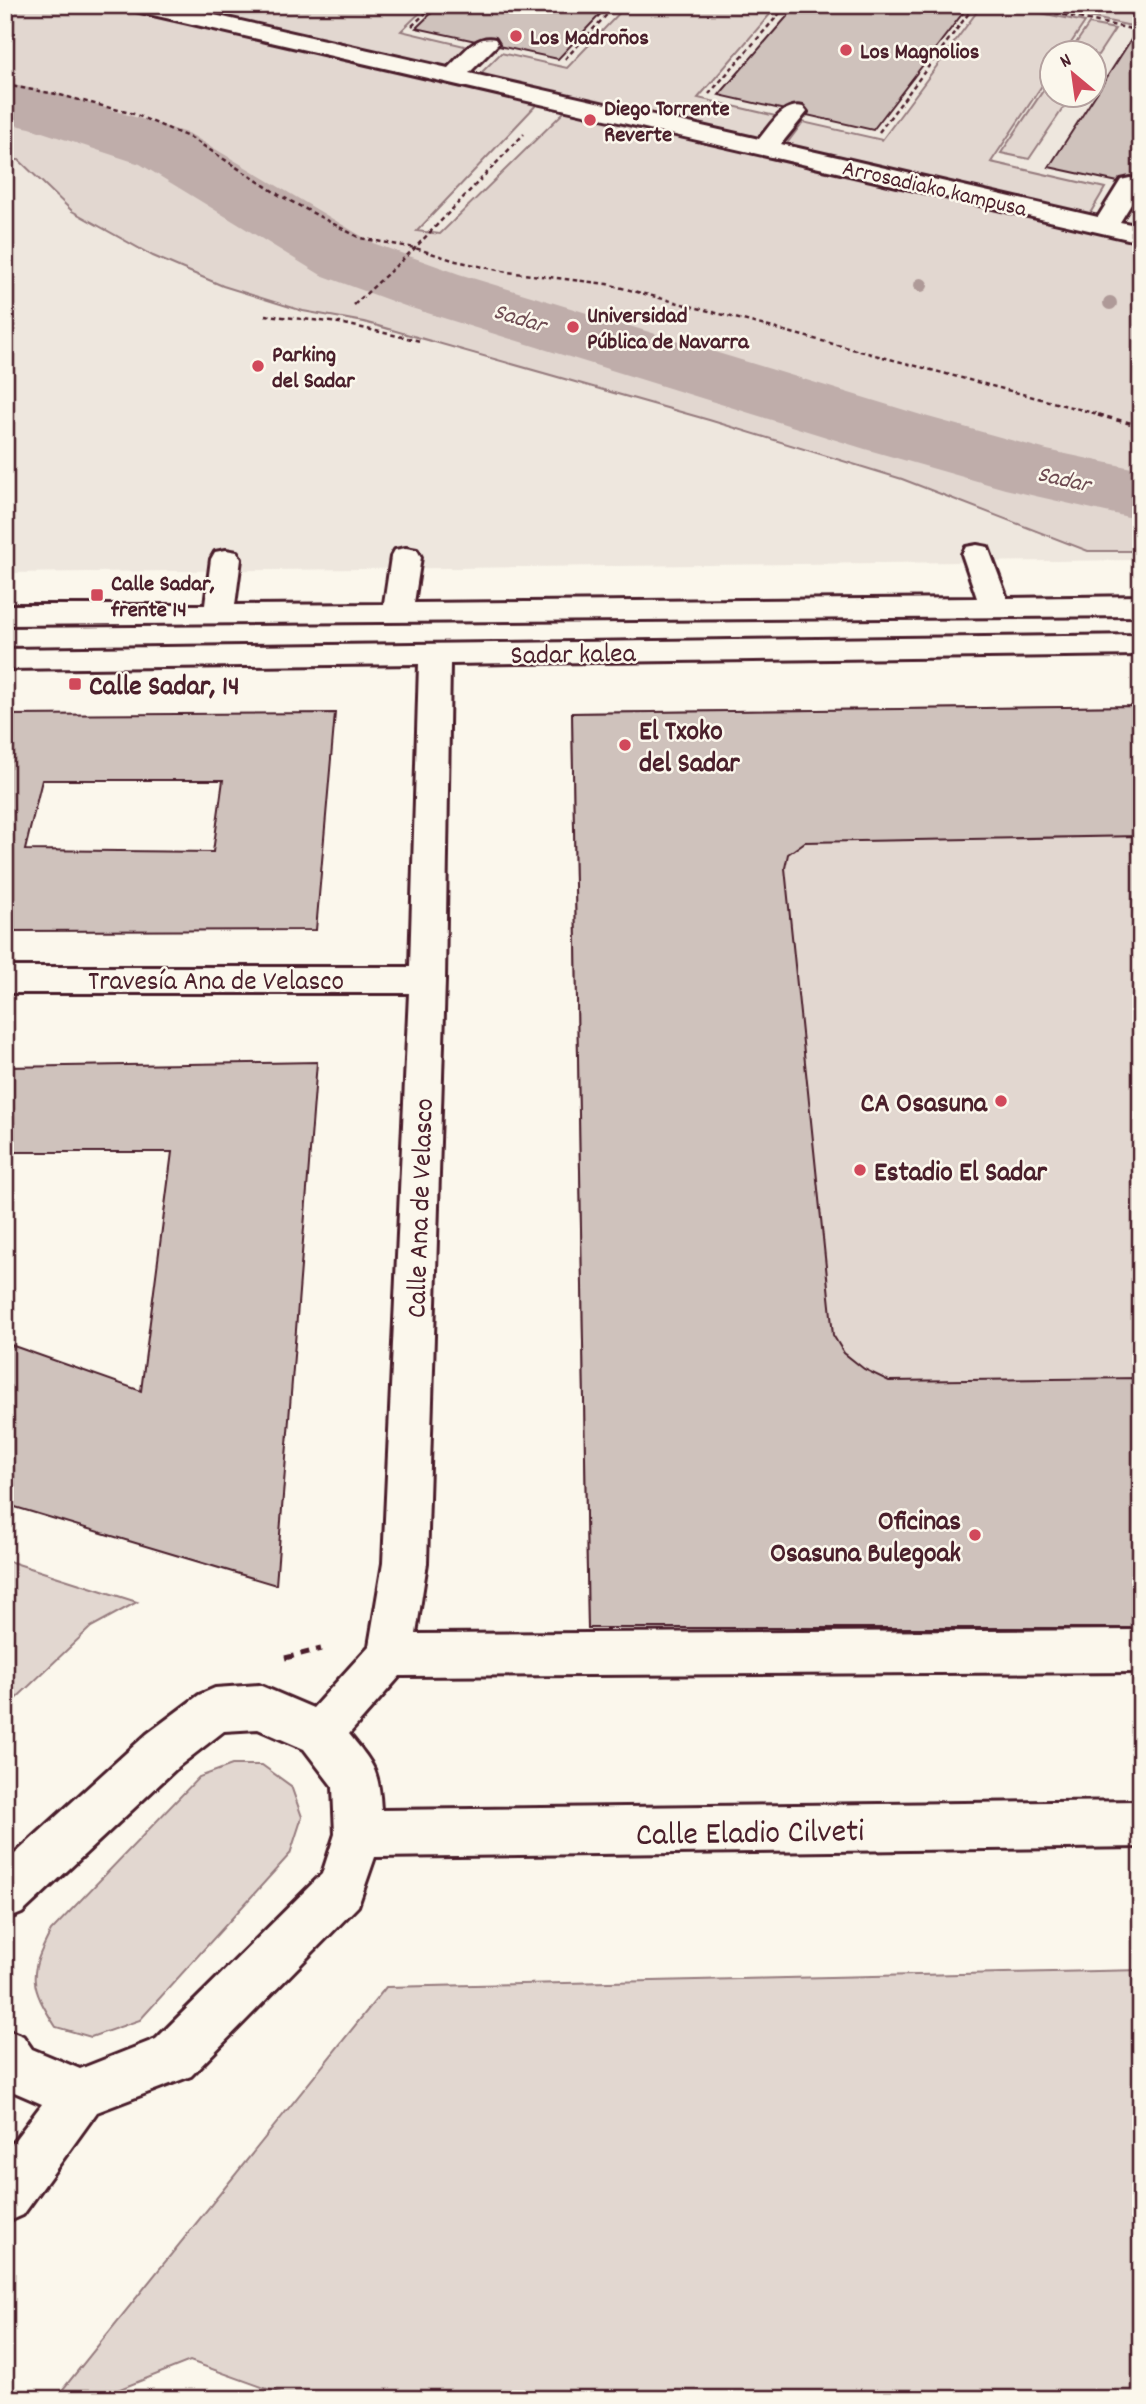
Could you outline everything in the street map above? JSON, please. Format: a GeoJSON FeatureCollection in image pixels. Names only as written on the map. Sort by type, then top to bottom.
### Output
{"type":"FeatureCollection","features":[{"type":"Feature","properties":{"kind":"street","name":"Arrosadiako kampusa"},"geometry":{"type":"LineString","coordinates":[[154,7],[1141,234]]}},
{"type":"Feature","properties":{"kind":"street"},"geometry":{"type":"LineString","coordinates":[[452,77],[487,44]]}},
{"type":"Feature","properties":{"kind":"street"},"geometry":{"type":"LineString","coordinates":[[765,148],[795,112]]}},
{"type":"Feature","properties":{"kind":"street"},"geometry":{"type":"LineString","coordinates":[[1105,226],[1130,185]]}},
{"type":"Feature","properties":{"kind":"street"},"geometry":{"type":"LineString","coordinates":[[977,554],[995,607]]}},
{"type":"Feature","properties":{"kind":"street"},"geometry":{"type":"LineString","coordinates":[[398,612],[406,557]]}},
{"type":"Feature","properties":{"kind":"street"},"geometry":{"type":"LineString","coordinates":[[219,615],[226,558]]}},
{"type":"Feature","properties":{"kind":"street","name":"Sadar kalea"},"geometry":{"type":"LineString","coordinates":[[5,615],[1141,606]]}},
{"type":"Feature","properties":{"kind":"street","name":"Sadar kalea"},"geometry":{"type":"LineString","coordinates":[[5,659],[1141,645]]}},
{"type":"Feature","properties":{"kind":"street","name":"Calle Ana de Velasco"},"geometry":{"type":"LineString","coordinates":[[390,1655],[405,1563],[427,980],[435,654]]}},
{"type":"Feature","properties":{"kind":"street","name":"Travesía Ana de Velasco"},"geometry":{"type":"LineString","coordinates":[[5,980],[427,980]]}},
{"type":"Feature","properties":{"kind":"street"},"geometry":{"type":"LineString","coordinates":[[320,1733],[390,1655],[1141,1651]]}},
{"type":"Feature","properties":{"kind":"street"},"geometry":{"type":"LineString","coordinates":[[5,1896],[163,1750],[215,1710],[259,1707],[320,1733],[356,1779],[359,1834],[341,1889],[173,2058],[80,2094],[5,2197]]}},
{"type":"Feature","properties":{"kind":"street","name":"Calle Eladio Cilveti"},"geometry":{"type":"LineString","coordinates":[[359,1834],[1141,1824]]}},
{"type":"Feature","properties":{"kind":"street"},"geometry":{"type":"LineString","coordinates":[[5,2054],[14,2067],[80,2094]]}},
{"type":"Feature","properties":{"kind":"path"},"geometry":{"type":"LineString","coordinates":[[1016,5],[1141,31]]}},
{"type":"Feature","properties":{"kind":"path"},"geometry":{"type":"LineString","coordinates":[[5,85],[56,94],[134,114],[193,139],[279,195],[360,238],[415,248],[456,261],[507,272],[607,284],[1141,426]]}},
{"type":"Feature","properties":{"kind":"path"},"geometry":{"type":"LineString","coordinates":[[354,305],[415,248],[556,100]]}},
{"type":"Feature","properties":{"kind":"path"},"geometry":{"type":"LineString","coordinates":[[265,315],[340,323],[420,341]]}},
{"type":"Feature","properties":{"kind":"shaded area","name":"Universidad Pública de Navarra"},"geometry":{"type":"Polygon","coordinates":[[[5,5],[1141,5],[1141,560],[5,573],[5,5]]]}},
{"type":"Feature","properties":{"kind":"shaded area"},"geometry":{"type":"Polygon","coordinates":[[[5,5],[116,5],[539,102],[417,231],[440,234],[568,108],[1141,241],[1141,551],[1088,551],[902,479],[709,420],[364,322],[303,311],[223,286],[153,256],[72,211],[19,160],[5,160],[5,5]]]}},
{"type":"Feature","properties":{"kind":"shaded area"},"geometry":{"type":"Polygon","coordinates":[[[191,5],[428,5],[401,31],[473,48],[451,70],[186,10],[191,5]]]}},
{"type":"Feature","properties":{"kind":"shaded area"},"geometry":{"type":"Polygon","coordinates":[[[627,5],[778,5],[698,98],[780,117],[759,142],[477,77],[501,53],[567,68],[627,5]]]}},
{"type":"Feature","properties":{"kind":"shaded area"},"geometry":{"type":"Polygon","coordinates":[[[982,5],[1002,5],[1085,22],[1074,38],[1038,38],[1038,92],[991,162],[1105,188],[1089,215],[785,146],[803,122],[882,140],[982,5]]]}},
{"type":"Feature","properties":{"kind":"shaded area"},"geometry":{"type":"Polygon","coordinates":[[[1032,5],[1141,5],[1141,28],[1032,5]]]}},
{"type":"Feature","properties":{"kind":"shaded area"},"geometry":{"type":"Polygon","coordinates":[[[1089,24],[1115,29],[1108,40],[1080,38],[1089,24]]]}},
{"type":"Feature","properties":{"kind":"shaded area"},"geometry":{"type":"Polygon","coordinates":[[[1038,98],[1038,108],[1063,108],[1029,159],[1001,153],[1038,98]]]}},
{"type":"Feature","properties":{"kind":"shaded area","name":"Estadio El Sadar"},"geometry":{"type":"Polygon","coordinates":[[[1141,706],[1141,1628],[588,1628],[572,713],[1141,706]]]}},
{"type":"Feature","properties":{"kind":"shaded area"},"geometry":{"type":"Polygon","coordinates":[[[5,1560],[137,1602],[91,1627],[5,1709],[5,1560]]]}},
{"type":"Feature","properties":{"kind":"shaded area"},"geometry":{"type":"Polygon","coordinates":[[[232,1765],[262,1765],[291,1786],[302,1817],[290,1854],[140,2020],[91,2037],[56,2027],[36,1990],[35,1980],[38,1959],[51,1931],[199,1777],[232,1765]]]}},
{"type":"Feature","properties":{"kind":"shaded area"},"geometry":{"type":"Polygon","coordinates":[[[1141,1970],[1141,2399],[295,2399],[190,2361],[95,2399],[55,2399],[386,1987],[1141,1970]]]}},
{"type":"Feature","properties":{"kind":"building","name":"Los Madroños"},"geometry":{"type":"Polygon","coordinates":[[[440,5],[609,5],[558,59],[416,28],[440,5]]]}},
{"type":"Feature","properties":{"kind":"building","name":"Los Magnolios"},"geometry":{"type":"Polygon","coordinates":[[[797,5],[969,5],[873,130],[719,95],[797,5]]]}},
{"type":"Feature","properties":{"kind":"building"},"geometry":{"type":"Polygon","coordinates":[[[1136,32],[1141,33],[1141,187],[1049,167],[1087,108],[1108,108],[1108,75],[1136,32]]]}},
{"type":"Feature","properties":{"kind":"building","name":"Estadio El Sadar"},"geometry":{"type":"Polygon","coordinates":[[[1141,706],[1141,836],[805,842],[788,854],[785,868],[833,1335],[844,1353],[864,1369],[889,1381],[1141,1378],[1141,1628],[588,1628],[572,713],[1141,706]]]}},
{"type":"Feature","properties":{"kind":"building"},"geometry":{"type":"Polygon","coordinates":[[[335,713],[316,930],[5,931],[5,715],[335,713]],[[42,780],[25,850],[213,852],[223,780],[42,780]]]}},
{"type":"Feature","properties":{"kind":"building"},"geometry":{"type":"Polygon","coordinates":[[[317,1062],[276,1585],[5,1504],[5,1343],[141,1391],[172,1152],[5,1152],[5,1067],[317,1062]]]}},
{"type":"Feature","properties":{"kind":"waterway","name":"Sadar"},"geometry":{"type":"LineString","coordinates":[[5,103],[43,110],[165,149],[347,259],[432,290],[893,432],[1034,472],[1141,495]]}},
{"type":"Feature","properties":{"kind":"waterway"},"geometry":{"type":"LineString","coordinates":[[5,151],[15,105]]}},
{"type":"Feature","properties":{"kind":"place","name":"Los Madroños"},"geometry":{"type":"Point","coordinates":[516,36]}},
{"type":"Feature","properties":{"kind":"place","name":"Los Magnolios"},"geometry":{"type":"Point","coordinates":[846,50]}},
{"type":"Feature","properties":{"kind":"place","name":"Diego Torrente Reverte"},"geometry":{"type":"Point","coordinates":[590,120]}},
{"type":"Feature","properties":{"kind":"place","name":"Universidad Pública de Navarra"},"geometry":{"type":"Point","coordinates":[573,327]}},
{"type":"Feature","properties":{"kind":"place","name":"Parking del Sadar"},"geometry":{"type":"Point","coordinates":[258,366]}},
{"type":"Feature","properties":{"kind":"place","name":"Calle Sadar, frente 14"},"geometry":{"type":"Point","coordinates":[97,595]}},
{"type":"Feature","properties":{"kind":"place","name":"Calle Sadar, 14"},"geometry":{"type":"Point","coordinates":[75,684]}},
{"type":"Feature","properties":{"kind":"place","name":"El Txoko del Sadar"},"geometry":{"type":"Point","coordinates":[625,745]}},
{"type":"Feature","properties":{"kind":"place","name":"CA Osasuna"},"geometry":{"type":"Point","coordinates":[1001,1101]}},
{"type":"Feature","properties":{"kind":"place","name":"Estadio El Sadar"},"geometry":{"type":"Point","coordinates":[860,1170]}},
{"type":"Feature","properties":{"kind":"place","name":"Oficinas Osasuna Bulegoak"},"geometry":{"type":"Point","coordinates":[975,1535]}}]}
